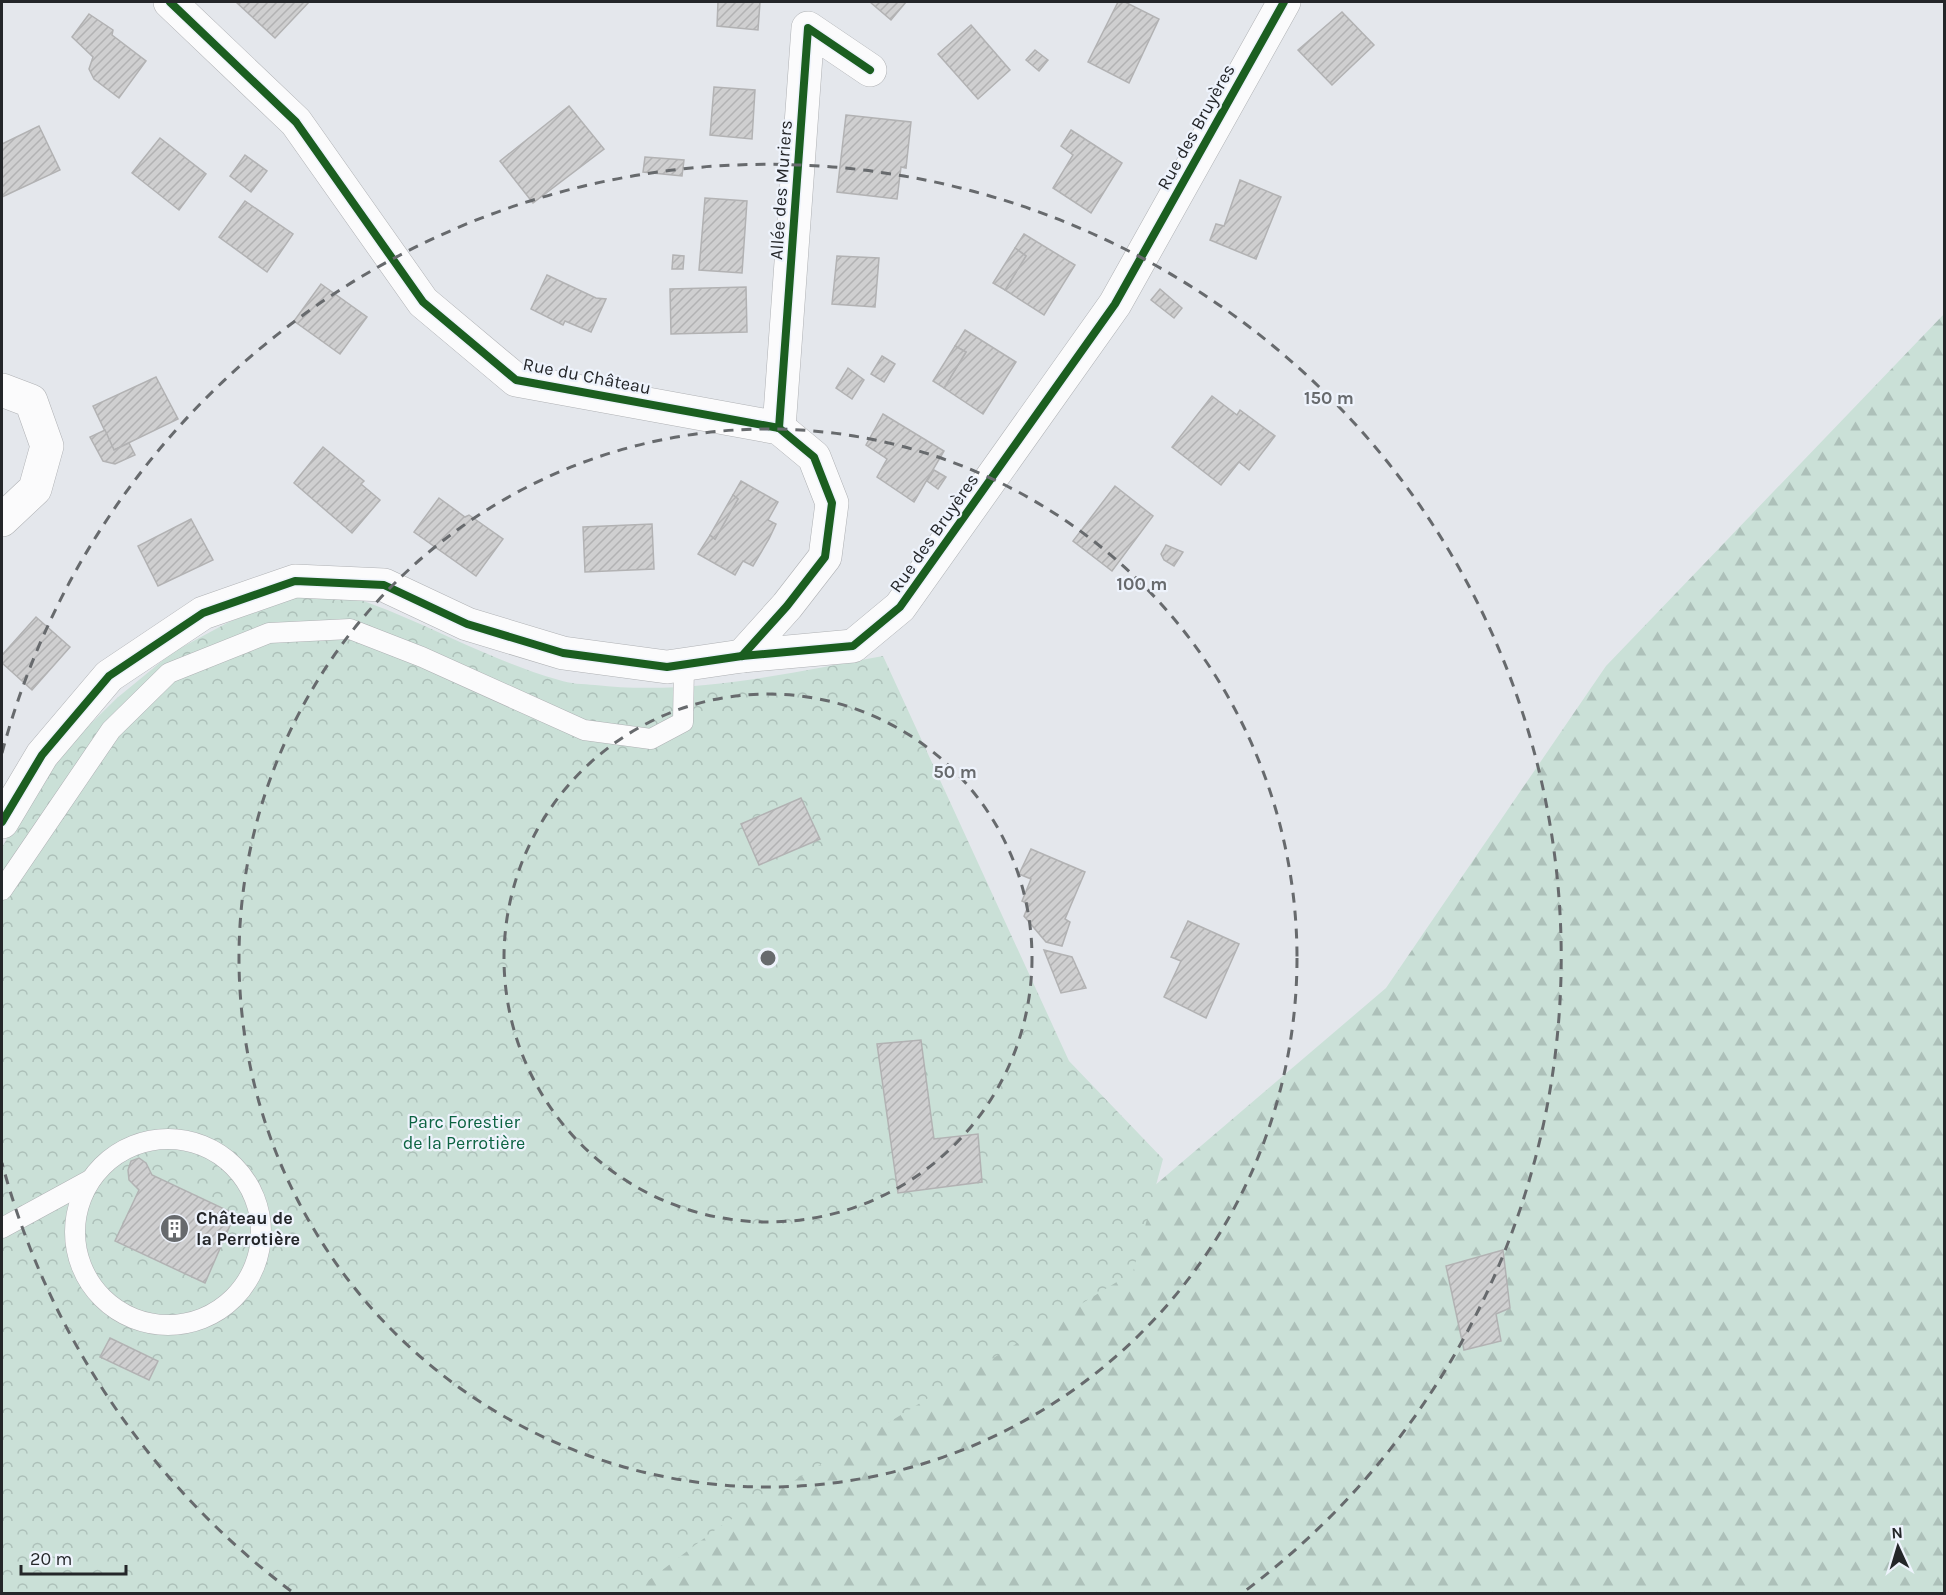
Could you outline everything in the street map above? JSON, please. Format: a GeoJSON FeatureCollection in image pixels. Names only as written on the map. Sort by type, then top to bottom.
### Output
{"type":"FeatureCollection","features":[{"type":"Feature","properties":{"kind":"street","name":"Rue du Château"},"geometry":{"type":"LineString","coordinates":[[170,2],[296,122],[423,302],[516,380],[778,428],[814,457],[831,503],[825,557],[787,606],[742,656]]}},
{"type":"Feature","properties":{"kind":"street","name":"Rue des Bruyères"},"geometry":{"type":"LineString","coordinates":[[2,822],[42,755],[110,676],[202,613],[295,581],[384,585],[467,624],[563,653],[667,667],[742,656],[853,646],[900,607],[1115,304],[1284,2]]}},
{"type":"Feature","properties":{"kind":"street","name":"Allée des Muriers"},"geometry":{"type":"LineString","coordinates":[[778,428],[808,28],[870,70]]}},
{"type":"Feature","properties":{"kind":"street"},"geometry":{"type":"LineString","coordinates":[[2,390],[31,401],[47,446],[34,489],[2,520]]}},
{"type":"Feature","properties":{"kind":"lane"},"geometry":{"type":"LineString","coordinates":[[2,890],[111,730],[169,673],[269,633],[350,629],[422,657],[584,730],[651,739],[682,722],[684,665]]}},
{"type":"Feature","properties":{"kind":"lane"},"geometry":{"type":"LineString","coordinates":[[2,1228],[90,1180],[111,1157],[138,1143],[168,1139],[198,1144],[225,1158],[246,1180],[258,1208],[262,1238],[255,1268],[239,1293],[215,1313],[185,1324],[154,1325],[124,1316],[99,1297],[81,1270],[74,1240],[77,1209],[90,1180]]}},
{"type":"Feature","properties":{"kind":"green space"},"geometry":{"type":"Polygon","coordinates":[[[1944,314],[1944,1593],[578,1594],[1085,1245],[1386,988],[1606,666],[1944,314]]]}},
{"type":"Feature","properties":{"kind":"green space","name":"Parc Forestier de la Perrotière"},"geometry":{"type":"Polygon","coordinates":[[[331,591],[389,611],[530,671],[577,684],[631,688],[703,685],[776,676],[883,656],[1069,1061],[1163,1159],[1133,1272],[719,1527],[632,1593],[2,1594],[2,848],[36,783],[66,748],[117,698],[173,652],[227,623],[280,600],[331,591]]]}},
{"type":"Feature","properties":{"kind":"building"},"geometry":{"type":"Polygon","coordinates":[[[236,2],[309,2],[275,38],[236,2]]]}},
{"type":"Feature","properties":{"kind":"building"},"geometry":{"type":"Polygon","coordinates":[[[718,2],[760,2],[758,30],[717,26],[718,2]]]}},
{"type":"Feature","properties":{"kind":"building"},"geometry":{"type":"Polygon","coordinates":[[[870,2],[906,2],[891,20],[870,2]]]}},
{"type":"Feature","properties":{"kind":"building"},"geometry":{"type":"Polygon","coordinates":[[[1118,2],[1125,2],[1159,19],[1129,83],[1088,62],[1118,2]]]}},
{"type":"Feature","properties":{"kind":"building"},"geometry":{"type":"Polygon","coordinates":[[[1342,12],[1374,45],[1332,85],[1298,50],[1342,12]]]}},
{"type":"Feature","properties":{"kind":"building"},"geometry":{"type":"Polygon","coordinates":[[[89,14],[113,30],[112,35],[146,61],[119,98],[94,79],[89,69],[93,57],[72,37],[89,14]]]}},
{"type":"Feature","properties":{"kind":"building"},"geometry":{"type":"Polygon","coordinates":[[[971,25],[1010,70],[978,99],[938,54],[971,25]]]}},
{"type":"Feature","properties":{"kind":"building"},"geometry":{"type":"Polygon","coordinates":[[[1035,50],[1048,60],[1039,71],[1026,60],[1035,50]]]}},
{"type":"Feature","properties":{"kind":"building"},"geometry":{"type":"Polygon","coordinates":[[[714,87],[755,90],[752,139],[710,135],[714,87]]]}},
{"type":"Feature","properties":{"kind":"building"},"geometry":{"type":"Polygon","coordinates":[[[569,106],[604,149],[533,203],[500,161],[569,106]]]}},
{"type":"Feature","properties":{"kind":"building"},"geometry":{"type":"Polygon","coordinates":[[[846,115],[911,122],[906,168],[901,167],[897,199],[837,192],[846,115]]]}},
{"type":"Feature","properties":{"kind":"building"},"geometry":{"type":"Polygon","coordinates":[[[39,126],[60,170],[2,197],[2,144],[39,126]]]}},
{"type":"Feature","properties":{"kind":"building"},"geometry":{"type":"Polygon","coordinates":[[[1071,130],[1122,163],[1091,213],[1053,188],[1073,155],[1061,146],[1071,130]]]}},
{"type":"Feature","properties":{"kind":"building"},"geometry":{"type":"Polygon","coordinates":[[[160,138],[206,174],[179,210],[132,173],[160,138]]]}},
{"type":"Feature","properties":{"kind":"building"},"geometry":{"type":"Polygon","coordinates":[[[245,155],[267,171],[251,192],[230,176],[245,155]]]}},
{"type":"Feature","properties":{"kind":"building"},"geometry":{"type":"Polygon","coordinates":[[[645,157],[684,160],[682,176],[643,172],[645,157]]]}},
{"type":"Feature","properties":{"kind":"building"},"geometry":{"type":"Polygon","coordinates":[[[1240,180],[1281,197],[1256,259],[1210,240],[1216,224],[1224,226],[1240,180]]]}},
{"type":"Feature","properties":{"kind":"building"},"geometry":{"type":"Polygon","coordinates":[[[705,198],[747,201],[742,273],[699,270],[705,198]]]}},
{"type":"Feature","properties":{"kind":"building"},"geometry":{"type":"Polygon","coordinates":[[[245,201],[293,234],[267,272],[219,237],[245,201]]]}},
{"type":"Feature","properties":{"kind":"building"},"geometry":{"type":"Polygon","coordinates":[[[1024,234],[1075,265],[1044,315],[1005,290],[1026,256],[1015,248],[1024,234]]]}},
{"type":"Feature","properties":{"kind":"building"},"geometry":{"type":"Polygon","coordinates":[[[1015,248],[1026,256],[1005,290],[993,283],[1015,248]]]}},
{"type":"Feature","properties":{"kind":"building"},"geometry":{"type":"Polygon","coordinates":[[[673,255],[684,256],[683,269],[672,269],[673,255]]]}},
{"type":"Feature","properties":{"kind":"building"},"geometry":{"type":"Polygon","coordinates":[[[837,256],[879,258],[875,307],[832,304],[837,256]]]}},
{"type":"Feature","properties":{"kind":"building"},"geometry":{"type":"Polygon","coordinates":[[[547,275],[596,298],[606,299],[591,332],[565,321],[563,325],[531,309],[547,275]]]}},
{"type":"Feature","properties":{"kind":"building"},"geometry":{"type":"Polygon","coordinates":[[[321,284],[367,317],[340,354],[294,321],[321,284]]]}},
{"type":"Feature","properties":{"kind":"building"},"geometry":{"type":"Polygon","coordinates":[[[746,287],[747,332],[671,334],[670,289],[746,287]]]}},
{"type":"Feature","properties":{"kind":"building"},"geometry":{"type":"Polygon","coordinates":[[[1160,289],[1182,308],[1174,318],[1151,300],[1160,289]]]}},
{"type":"Feature","properties":{"kind":"building"},"geometry":{"type":"Polygon","coordinates":[[[965,330],[1016,362],[983,414],[944,388],[966,352],[955,346],[965,330]]]}},
{"type":"Feature","properties":{"kind":"building"},"geometry":{"type":"Polygon","coordinates":[[[955,346],[966,352],[944,388],[933,381],[955,346]]]}},
{"type":"Feature","properties":{"kind":"building"},"geometry":{"type":"Polygon","coordinates":[[[882,356],[895,364],[884,382],[871,374],[882,356]]]}},
{"type":"Feature","properties":{"kind":"building"},"geometry":{"type":"Polygon","coordinates":[[[848,368],[864,380],[852,399],[836,388],[848,368]]]}},
{"type":"Feature","properties":{"kind":"building"},"geometry":{"type":"Polygon","coordinates":[[[156,377],[178,419],[114,450],[93,406],[156,377]]]}},
{"type":"Feature","properties":{"kind":"building"},"geometry":{"type":"Polygon","coordinates":[[[1212,396],[1237,415],[1240,410],[1275,436],[1249,470],[1239,462],[1221,485],[1172,447],[1212,396]]]}},
{"type":"Feature","properties":{"kind":"building"},"geometry":{"type":"Polygon","coordinates":[[[883,414],[944,451],[914,502],[877,477],[887,459],[866,445],[883,414]]]}},
{"type":"Feature","properties":{"kind":"building"},"geometry":{"type":"Polygon","coordinates":[[[105,430],[114,450],[129,443],[135,455],[115,464],[103,461],[90,437],[105,430]]]}},
{"type":"Feature","properties":{"kind":"building"},"geometry":{"type":"Polygon","coordinates":[[[323,447],[364,481],[361,484],[380,500],[352,533],[294,483],[323,447]]]}},
{"type":"Feature","properties":{"kind":"building"},"geometry":{"type":"Polygon","coordinates":[[[934,470],[946,477],[938,489],[927,481],[934,470]]]}},
{"type":"Feature","properties":{"kind":"building"},"geometry":{"type":"Polygon","coordinates":[[[741,481],[778,502],[768,520],[776,524],[769,539],[753,566],[743,561],[735,575],[698,554],[710,535],[715,539],[738,499],[733,495],[741,481]]]}},
{"type":"Feature","properties":{"kind":"building"},"geometry":{"type":"Polygon","coordinates":[[[1115,486],[1153,516],[1112,571],[1073,541],[1115,486]]]}},
{"type":"Feature","properties":{"kind":"building"},"geometry":{"type":"Polygon","coordinates":[[[733,495],[738,499],[715,539],[710,535],[733,495]]]}},
{"type":"Feature","properties":{"kind":"building"},"geometry":{"type":"Polygon","coordinates":[[[439,498],[465,517],[469,515],[503,539],[476,576],[414,532],[439,498]]]}},
{"type":"Feature","properties":{"kind":"building"},"geometry":{"type":"Polygon","coordinates":[[[191,519],[213,560],[158,586],[138,546],[191,519]]]}},
{"type":"Feature","properties":{"kind":"building"},"geometry":{"type":"Polygon","coordinates":[[[652,524],[654,569],[585,572],[583,527],[652,524]]]}},
{"type":"Feature","properties":{"kind":"building"},"geometry":{"type":"Polygon","coordinates":[[[1166,545],[1183,552],[1174,566],[1164,560],[1161,554],[1166,545]]]}},
{"type":"Feature","properties":{"kind":"building"},"geometry":{"type":"Polygon","coordinates":[[[36,617],[70,647],[32,690],[2,663],[2,655],[36,617]]]}},
{"type":"Feature","properties":{"kind":"building"},"geometry":{"type":"Polygon","coordinates":[[[801,798],[820,839],[759,865],[741,824],[801,798]]]}},
{"type":"Feature","properties":{"kind":"building"},"geometry":{"type":"Polygon","coordinates":[[[1031,849],[1085,872],[1065,919],[1070,922],[1062,946],[1046,942],[1024,916],[1029,904],[1022,901],[1031,879],[1019,874],[1031,849]]]}},
{"type":"Feature","properties":{"kind":"building"},"geometry":{"type":"Polygon","coordinates":[[[1188,921],[1239,944],[1206,1018],[1164,997],[1181,961],[1171,957],[1188,921]]]}},
{"type":"Feature","properties":{"kind":"building"},"geometry":{"type":"Polygon","coordinates":[[[1044,950],[1072,957],[1086,988],[1061,993],[1044,950]]]}},
{"type":"Feature","properties":{"kind":"building"},"geometry":{"type":"Polygon","coordinates":[[[921,1040],[934,1139],[978,1134],[982,1182],[898,1193],[877,1044],[921,1040]]]}},
{"type":"Feature","properties":{"kind":"building","name":"Château de la Perrotière"},"geometry":{"type":"Polygon","coordinates":[[[139,1158],[146,1163],[152,1175],[235,1214],[205,1283],[115,1241],[139,1190],[129,1180],[128,1170],[131,1161],[139,1158]]]}},
{"type":"Feature","properties":{"kind":"building"},"geometry":{"type":"Polygon","coordinates":[[[1503,1250],[1510,1308],[1496,1314],[1501,1341],[1464,1350],[1446,1266],[1503,1250]]]}},
{"type":"Feature","properties":{"kind":"building"},"geometry":{"type":"Polygon","coordinates":[[[110,1338],[158,1361],[149,1380],[100,1357],[110,1338]]]}},
{"type":"Feature","properties":{"kind":"cycle path"},"geometry":{"type":"LineString","coordinates":[[170,2],[296,122],[423,302],[516,380],[779,428],[814,457],[832,503],[825,557],[787,606],[742,656]]}},
{"type":"Feature","properties":{"kind":"cycle path"},"geometry":{"type":"LineString","coordinates":[[2,822],[42,755],[109,676],[203,613],[295,581],[384,585],[467,624],[563,653],[667,667],[742,656],[853,646],[900,607],[1115,304],[1284,2]]}},
{"type":"Feature","properties":{"kind":"cycle path"},"geometry":{"type":"LineString","coordinates":[[779,428],[808,28],[870,70]]}},
{"type":"Feature","properties":{"kind":"place","name":"Château de la Perrotière"},"geometry":{"type":"Point","coordinates":[175,1228]}}]}
